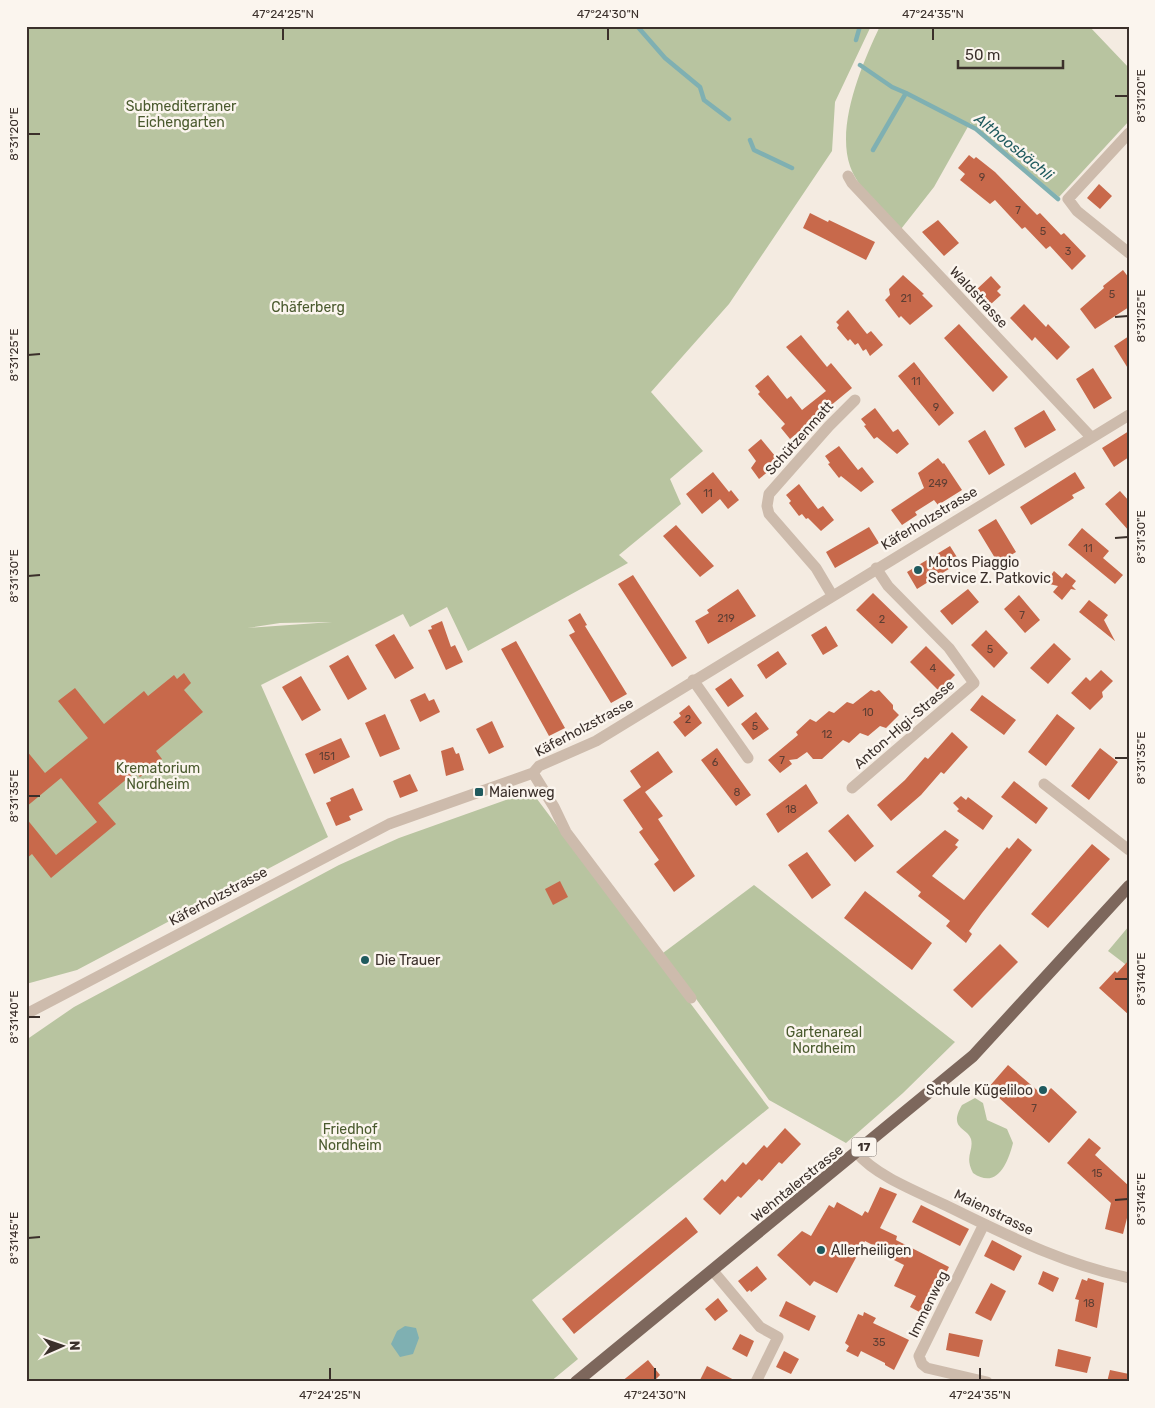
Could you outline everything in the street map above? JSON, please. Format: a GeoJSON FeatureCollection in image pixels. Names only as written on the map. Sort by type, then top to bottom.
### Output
{"type":"FeatureCollection","features":[{"type":"Feature","properties":{"kind":"main road","name":"Wehntalerstrasse"},"geometry":{"type":"LineString","coordinates":[[576,1382],[973,1056],[1129,886]]}},
{"type":"Feature","properties":{"kind":"street"},"geometry":{"type":"LineString","coordinates":[[1129,133],[1068,198],[1077,211],[1129,253]]}},
{"type":"Feature","properties":{"kind":"street","name":"Waldstrasse"},"geometry":{"type":"LineString","coordinates":[[848,176],[852,184],[1091,437]]}},
{"type":"Feature","properties":{"kind":"street","name":"Schützenmatt"},"geometry":{"type":"LineString","coordinates":[[832,595],[816,568],[769,514],[767,506],[768,494],[855,400]]}},
{"type":"Feature","properties":{"kind":"street","name":"Käferholzstrasse"},"geometry":{"type":"LineString","coordinates":[[26,1014],[389,824],[533,773],[539,766],[596,740],[636,718],[693,680],[1129,415]]}},
{"type":"Feature","properties":{"kind":"street","name":"Anton-Higi-Strasse"},"geometry":{"type":"LineString","coordinates":[[852,788],[974,683],[949,648],[888,586],[876,568]]}},
{"type":"Feature","properties":{"kind":"street"},"geometry":{"type":"LineString","coordinates":[[693,680],[748,758]]}},
{"type":"Feature","properties":{"kind":"street"},"geometry":{"type":"LineString","coordinates":[[533,773],[566,832],[691,998]]}},
{"type":"Feature","properties":{"kind":"street"},"geometry":{"type":"LineString","coordinates":[[1044,784],[1129,850]]}},
{"type":"Feature","properties":{"kind":"street","name":"Maienstrasse"},"geometry":{"type":"LineString","coordinates":[[857,1153],[865,1163],[899,1182],[1044,1252],[1129,1278]]}},
{"type":"Feature","properties":{"kind":"street","name":"Immenweg"},"geometry":{"type":"LineString","coordinates":[[984,1224],[919,1356],[922,1364],[927,1368],[987,1382]]}},
{"type":"Feature","properties":{"kind":"street"},"geometry":{"type":"LineString","coordinates":[[713,1271],[760,1327],[778,1336],[756,1382]]}},
{"type":"Feature","properties":{"kind":"green space","name":"Chäferberg"},"geometry":{"type":"Polygon","coordinates":[[[26,26],[871,26],[835,102],[832,151],[729,304],[651,392],[703,451],[670,479],[681,504],[619,555],[628,563],[468,651],[447,607],[410,627],[403,614],[261,685],[328,837],[77,970],[26,984],[26,26]],[[332,622],[280,623],[247,628],[332,622]]]}},
{"type":"Feature","properties":{"kind":"green space"},"geometry":{"type":"Polygon","coordinates":[[[880,26],[1089,26],[1129,68],[1129,121],[1059,197],[970,123],[934,187],[901,229],[859,184],[850,166],[847,150],[846,132],[853,95],[880,26]]]}},
{"type":"Feature","properties":{"kind":"green space","name":"Friedhof Nordheim"},"geometry":{"type":"Polygon","coordinates":[[[531,791],[769,1108],[532,1300],[578,1359],[550,1382],[26,1382],[26,1040],[74,1007],[339,865],[399,838],[531,791]]]}},
{"type":"Feature","properties":{"kind":"green space","name":"Gartenareal Nordheim"},"geometry":{"type":"Polygon","coordinates":[[[754,885],[955,1042],[903,1093],[846,1143],[769,1100],[663,953],[754,885]]]}},
{"type":"Feature","properties":{"kind":"green space"},"geometry":{"type":"Polygon","coordinates":[[[1129,926],[1129,967],[1108,951],[1129,926]]]}},
{"type":"Feature","properties":{"kind":"green space"},"geometry":{"type":"Polygon","coordinates":[[[975,1098],[983,1103],[987,1120],[1007,1129],[1013,1143],[1008,1159],[1000,1172],[989,1178],[973,1173],[969,1162],[971,1139],[960,1126],[957,1119],[962,1105],[975,1098]]]}},
{"type":"Feature","properties":{"kind":"water"},"geometry":{"type":"Polygon","coordinates":[[[405,1326],[416,1328],[419,1338],[413,1354],[400,1357],[391,1344],[397,1331],[405,1326]]]}},
{"type":"Feature","properties":{"kind":"building"},"geometry":{"type":"Polygon","coordinates":[[[969,155],[974,159],[976,157],[995,172],[1037,215],[1040,213],[1061,235],[1064,233],[1086,256],[1072,270],[1050,246],[1046,249],[1025,227],[1022,229],[995,200],[990,204],[960,180],[965,174],[958,168],[969,155]]]}},
{"type":"Feature","properties":{"kind":"building"},"geometry":{"type":"Polygon","coordinates":[[[1099,184],[1112,196],[1100,209],[1087,198],[1099,184]]]}},
{"type":"Feature","properties":{"kind":"building"},"geometry":{"type":"Polygon","coordinates":[[[810,213],[875,242],[866,260],[803,228],[810,213]]]}},
{"type":"Feature","properties":{"kind":"building"},"geometry":{"type":"Polygon","coordinates":[[[938,220],[959,243],[944,256],[922,232],[938,220]]]}},
{"type":"Feature","properties":{"kind":"building"},"geometry":{"type":"Polygon","coordinates":[[[1123,270],[1129,278],[1129,307],[1095,329],[1080,309],[1104,288],[1103,286],[1123,270]]]}},
{"type":"Feature","properties":{"kind":"building"},"geometry":{"type":"Polygon","coordinates":[[[903,275],[924,294],[922,295],[933,306],[910,325],[901,316],[899,318],[885,300],[890,295],[889,289],[903,275]]]}},
{"type":"Feature","properties":{"kind":"building"},"geometry":{"type":"Polygon","coordinates":[[[991,276],[1001,287],[997,291],[1001,295],[991,304],[977,289],[991,276]]]}},
{"type":"Feature","properties":{"kind":"building"},"geometry":{"type":"Polygon","coordinates":[[[1024,304],[1046,327],[1048,324],[1070,347],[1057,360],[1035,337],[1032,341],[1010,318],[1024,304]]]}},
{"type":"Feature","properties":{"kind":"building"},"geometry":{"type":"Polygon","coordinates":[[[848,310],[867,334],[871,331],[883,345],[870,356],[866,349],[863,351],[858,343],[855,345],[850,339],[848,341],[837,328],[839,325],[836,322],[848,310]]]}},
{"type":"Feature","properties":{"kind":"building"},"geometry":{"type":"Polygon","coordinates":[[[959,324],[1008,377],[993,392],[944,338],[959,324]]]}},
{"type":"Feature","properties":{"kind":"building"},"geometry":{"type":"Polygon","coordinates":[[[801,335],[827,367],[831,363],[852,388],[790,439],[781,428],[785,424],[758,394],[760,392],[755,386],[768,375],[787,399],[791,396],[802,410],[826,391],[786,347],[801,335]]]}},
{"type":"Feature","properties":{"kind":"building"},"geometry":{"type":"Polygon","coordinates":[[[1129,336],[1129,370],[1114,346],[1129,336]]]}},
{"type":"Feature","properties":{"kind":"building"},"geometry":{"type":"Polygon","coordinates":[[[914,362],[954,413],[939,426],[898,376],[914,362]]]}},
{"type":"Feature","properties":{"kind":"building"},"geometry":{"type":"Polygon","coordinates":[[[1093,368],[1112,398],[1094,409],[1076,379],[1093,368]]]}},
{"type":"Feature","properties":{"kind":"building"},"geometry":{"type":"Polygon","coordinates":[[[875,408],[893,432],[898,429],[909,444],[897,454],[877,437],[874,439],[864,426],[866,425],[861,419],[875,408]]]}},
{"type":"Feature","properties":{"kind":"building"},"geometry":{"type":"Polygon","coordinates":[[[1044,410],[1056,430],[1025,448],[1014,428],[1044,410]]]}},
{"type":"Feature","properties":{"kind":"building"},"geometry":{"type":"Polygon","coordinates":[[[985,430],[1005,465],[989,475],[968,441],[985,430]]]}},
{"type":"Feature","properties":{"kind":"building"},"geometry":{"type":"Polygon","coordinates":[[[1129,431],[1129,457],[1114,467],[1102,448],[1129,431]]]}},
{"type":"Feature","properties":{"kind":"building"},"geometry":{"type":"Polygon","coordinates":[[[761,439],[780,462],[759,479],[751,468],[756,461],[748,450],[761,439]]]}},
{"type":"Feature","properties":{"kind":"building"},"geometry":{"type":"Polygon","coordinates":[[[839,446],[858,470],[862,467],[874,482],[861,492],[841,476],[839,478],[828,464],[830,463],[825,456],[839,446]]]}},
{"type":"Feature","properties":{"kind":"building"},"geometry":{"type":"Polygon","coordinates":[[[938,458],[944,463],[962,490],[938,505],[934,500],[915,512],[917,515],[902,525],[891,510],[924,488],[918,473],[938,458]]]}},
{"type":"Feature","properties":{"kind":"building"},"geometry":{"type":"Polygon","coordinates":[[[713,472],[729,492],[731,490],[739,500],[728,509],[720,499],[702,514],[686,494],[713,472]]]}},
{"type":"Feature","properties":{"kind":"building"},"geometry":{"type":"Polygon","coordinates":[[[1075,472],[1085,488],[1072,495],[1074,498],[1031,525],[1020,507],[1075,472]]]}},
{"type":"Feature","properties":{"kind":"building"},"geometry":{"type":"Polygon","coordinates":[[[799,484],[818,509],[823,506],[834,520],[821,531],[808,518],[806,519],[802,514],[799,516],[789,503],[791,501],[786,495],[799,484]]]}},
{"type":"Feature","properties":{"kind":"building"},"geometry":{"type":"Polygon","coordinates":[[[1120,491],[1129,501],[1129,531],[1105,504],[1120,491]]]}},
{"type":"Feature","properties":{"kind":"building"},"geometry":{"type":"Polygon","coordinates":[[[996,519],[1016,552],[998,563],[978,530],[996,519]]]}},
{"type":"Feature","properties":{"kind":"building"},"geometry":{"type":"Polygon","coordinates":[[[676,525],[714,566],[700,577],[663,536],[676,525]]]}},
{"type":"Feature","properties":{"kind":"building"},"geometry":{"type":"Polygon","coordinates":[[[869,527],[879,543],[835,568],[826,552],[869,527]]]}},
{"type":"Feature","properties":{"kind":"building"},"geometry":{"type":"Polygon","coordinates":[[[1082,528],[1109,551],[1103,558],[1123,575],[1115,584],[1068,545],[1082,528]]]}},
{"type":"Feature","properties":{"kind":"building"},"geometry":{"type":"Polygon","coordinates":[[[950,546],[960,562],[917,589],[907,572],[950,546]]]}},
{"type":"Feature","properties":{"kind":"building"},"geometry":{"type":"Polygon","coordinates":[[[1054,571],[1062,578],[1066,573],[1076,581],[1072,586],[1076,590],[1071,589],[1062,600],[1053,592],[1058,586],[1045,583],[1054,571]]]}},
{"type":"Feature","properties":{"kind":"building"},"geometry":{"type":"Polygon","coordinates":[[[633,575],[687,658],[672,667],[618,584],[633,575]]]}},
{"type":"Feature","properties":{"kind":"building"},"geometry":{"type":"Polygon","coordinates":[[[738,589],[756,616],[708,644],[695,621],[709,613],[707,610],[738,589]]]}},
{"type":"Feature","properties":{"kind":"building"},"geometry":{"type":"Polygon","coordinates":[[[968,589],[979,602],[952,625],[940,611],[968,589]]]}},
{"type":"Feature","properties":{"kind":"building"},"geometry":{"type":"Polygon","coordinates":[[[873,593],[908,627],[892,644],[856,610],[873,593]]]}},
{"type":"Feature","properties":{"kind":"building"},"geometry":{"type":"Polygon","coordinates":[[[1019,595],[1040,620],[1025,633],[1004,609],[1019,595]]]}},
{"type":"Feature","properties":{"kind":"building"},"geometry":{"type":"Polygon","coordinates":[[[1089,600],[1108,615],[1104,620],[1115,641],[1079,612],[1089,600]]]}},
{"type":"Feature","properties":{"kind":"building"},"geometry":{"type":"Polygon","coordinates":[[[580,613],[587,625],[585,626],[627,694],[611,703],[569,635],[575,632],[568,620],[580,613]]]}},
{"type":"Feature","properties":{"kind":"building"},"geometry":{"type":"Polygon","coordinates":[[[442,621],[451,647],[455,645],[463,662],[446,670],[428,630],[432,629],[431,626],[442,621]]]}},
{"type":"Feature","properties":{"kind":"building"},"geometry":{"type":"Polygon","coordinates":[[[826,626],[838,646],[823,655],[811,635],[826,626]]]}},
{"type":"Feature","properties":{"kind":"building"},"geometry":{"type":"Polygon","coordinates":[[[986,630],[1008,653],[994,668],[971,645],[986,630]]]}},
{"type":"Feature","properties":{"kind":"building"},"geometry":{"type":"Polygon","coordinates":[[[394,634],[414,668],[395,679],[375,645],[394,634]]]}},
{"type":"Feature","properties":{"kind":"building"},"geometry":{"type":"Polygon","coordinates":[[[516,641],[565,728],[549,736],[501,649],[516,641]]]}},
{"type":"Feature","properties":{"kind":"building"},"geometry":{"type":"Polygon","coordinates":[[[1054,643],[1071,659],[1048,684],[1030,668],[1054,643]]]}},
{"type":"Feature","properties":{"kind":"building"},"geometry":{"type":"Polygon","coordinates":[[[926,646],[955,675],[939,691],[910,662],[926,646]]]}},
{"type":"Feature","properties":{"kind":"building"},"geometry":{"type":"Polygon","coordinates":[[[778,651],[787,664],[766,679],[757,665],[778,651]]]}},
{"type":"Feature","properties":{"kind":"building"},"geometry":{"type":"Polygon","coordinates":[[[348,655],[367,689],[348,700],[329,666],[348,655]]]}},
{"type":"Feature","properties":{"kind":"building"},"geometry":{"type":"Polygon","coordinates":[[[1101,670],[1113,681],[1102,692],[1103,697],[1090,710],[1071,693],[1086,677],[1090,681],[1101,670]]]}},
{"type":"Feature","properties":{"kind":"building","name":"Krematorium Nordheim"},"geometry":{"type":"Polygon","coordinates":[[[184,673],[191,683],[184,690],[203,712],[156,751],[162,759],[140,777],[135,772],[98,803],[116,824],[51,878],[32,854],[26,859],[26,818],[56,855],[97,822],[61,778],[26,807],[26,750],[45,773],[88,738],[58,701],[75,688],[104,724],[144,691],[148,696],[174,675],[177,679],[184,673]]]}},
{"type":"Feature","properties":{"kind":"building"},"geometry":{"type":"Polygon","coordinates":[[[301,676],[321,710],[302,721],[282,687],[301,676]]]}},
{"type":"Feature","properties":{"kind":"building"},"geometry":{"type":"Polygon","coordinates":[[[731,678],[744,696],[728,707],[715,689],[731,678]]]}},
{"type":"Feature","properties":{"kind":"building"},"geometry":{"type":"Polygon","coordinates":[[[871,690],[875,692],[879,690],[893,705],[893,709],[899,715],[886,728],[880,726],[868,736],[860,733],[849,743],[843,740],[822,759],[813,759],[807,752],[797,759],[789,760],[792,764],[780,773],[768,760],[798,735],[796,732],[810,719],[816,722],[829,711],[834,713],[847,702],[853,704],[871,690]]]}},
{"type":"Feature","properties":{"kind":"building"},"geometry":{"type":"Polygon","coordinates":[[[425,693],[429,701],[434,699],[440,712],[420,722],[410,700],[425,693]]]}},
{"type":"Feature","properties":{"kind":"building"},"geometry":{"type":"Polygon","coordinates":[[[982,695],[1016,720],[1004,735],[970,710],[982,695]]]}},
{"type":"Feature","properties":{"kind":"building"},"geometry":{"type":"Polygon","coordinates":[[[689,705],[702,723],[685,737],[673,722],[681,716],[679,713],[689,705]]]}},
{"type":"Feature","properties":{"kind":"building"},"geometry":{"type":"Polygon","coordinates":[[[756,712],[769,729],[753,740],[741,724],[756,712]]]}},
{"type":"Feature","properties":{"kind":"building"},"geometry":{"type":"Polygon","coordinates":[[[385,714],[400,749],[380,757],[365,723],[385,714]]]}},
{"type":"Feature","properties":{"kind":"building"},"geometry":{"type":"Polygon","coordinates":[[[1057,714],[1075,728],[1046,766],[1028,752],[1057,714]]]}},
{"type":"Feature","properties":{"kind":"building"},"geometry":{"type":"Polygon","coordinates":[[[492,721],[504,747],[489,754],[476,729],[492,721]]]}},
{"type":"Feature","properties":{"kind":"building"},"geometry":{"type":"Polygon","coordinates":[[[952,732],[968,747],[944,774],[941,772],[921,795],[891,821],[877,805],[905,780],[925,757],[928,759],[952,732]]]}},
{"type":"Feature","properties":{"kind":"building"},"geometry":{"type":"Polygon","coordinates":[[[341,738],[350,757],[314,774],[305,754],[341,738]]]}},
{"type":"Feature","properties":{"kind":"building"},"geometry":{"type":"Polygon","coordinates":[[[453,747],[456,754],[459,753],[464,770],[446,776],[441,751],[453,747]]]}},
{"type":"Feature","properties":{"kind":"building"},"geometry":{"type":"Polygon","coordinates":[[[717,748],[751,795],[736,806],[701,760],[717,748]]]}},
{"type":"Feature","properties":{"kind":"building"},"geometry":{"type":"Polygon","coordinates":[[[1100,748],[1118,762],[1089,800],[1071,786],[1100,748]]]}},
{"type":"Feature","properties":{"kind":"building"},"geometry":{"type":"Polygon","coordinates":[[[658,751],[673,772],[645,792],[663,816],[658,819],[695,876],[674,892],[654,864],[659,860],[639,832],[643,829],[623,800],[641,787],[630,771],[658,751]]]}},
{"type":"Feature","properties":{"kind":"building"},"geometry":{"type":"Polygon","coordinates":[[[410,774],[418,791],[400,798],[393,781],[410,774]]]}},
{"type":"Feature","properties":{"kind":"building"},"geometry":{"type":"Polygon","coordinates":[[[1014,781],[1048,808],[1036,824],[1001,797],[1014,781]]]}},
{"type":"Feature","properties":{"kind":"building"},"geometry":{"type":"Polygon","coordinates":[[[806,784],[818,803],[778,833],[766,814],[806,784]]]}},
{"type":"Feature","properties":{"kind":"building"},"geometry":{"type":"Polygon","coordinates":[[[353,788],[363,810],[349,816],[351,820],[336,826],[326,803],[331,801],[330,798],[353,788]]]}},
{"type":"Feature","properties":{"kind":"building"},"geometry":{"type":"Polygon","coordinates":[[[961,796],[966,800],[968,797],[993,816],[983,830],[957,811],[959,809],[953,803],[961,796]]]}},
{"type":"Feature","properties":{"kind":"building"},"geometry":{"type":"Polygon","coordinates":[[[848,814],[874,846],[855,862],[828,831],[848,814]]]}},
{"type":"Feature","properties":{"kind":"building"},"geometry":{"type":"Polygon","coordinates":[[[945,830],[959,840],[955,845],[958,847],[932,876],[964,900],[1007,847],[1009,849],[1018,838],[1032,850],[969,931],[972,934],[966,943],[946,926],[950,921],[918,896],[921,892],[896,872],[945,830]]]}},
{"type":"Feature","properties":{"kind":"building"},"geometry":{"type":"Polygon","coordinates":[[[1092,844],[1110,859],[1048,928],[1031,914],[1092,844]]]}},
{"type":"Feature","properties":{"kind":"building"},"geometry":{"type":"Polygon","coordinates":[[[807,852],[831,885],[812,899],[788,865],[807,852]]]}},
{"type":"Feature","properties":{"kind":"building"},"geometry":{"type":"Polygon","coordinates":[[[560,881],[568,897],[553,905],[545,889],[560,881]]]}},
{"type":"Feature","properties":{"kind":"building"},"geometry":{"type":"Polygon","coordinates":[[[865,891],[932,943],[912,970],[844,918],[865,891]]]}},
{"type":"Feature","properties":{"kind":"building"},"geometry":{"type":"Polygon","coordinates":[[[1000,944],[1018,962],[972,1008],[953,990],[1000,944]]]}},
{"type":"Feature","properties":{"kind":"building"},"geometry":{"type":"Polygon","coordinates":[[[1129,960],[1129,1015],[1099,988],[1115,971],[1117,973],[1129,960]]]}},
{"type":"Feature","properties":{"kind":"building"},"geometry":{"type":"Polygon","coordinates":[[[1008,1065],[1044,1096],[1051,1088],[1077,1112],[1049,1143],[988,1088],[1008,1065]]]}},
{"type":"Feature","properties":{"kind":"building"},"geometry":{"type":"Polygon","coordinates":[[[785,1128],[801,1144],[782,1164],[779,1162],[762,1181],[759,1179],[741,1198],[738,1196],[720,1215],[703,1199],[722,1179],[725,1182],[743,1162],[746,1165],[764,1145],[767,1148],[785,1128]]]}},
{"type":"Feature","properties":{"kind":"building"},"geometry":{"type":"Polygon","coordinates":[[[1089,1138],[1101,1148],[1095,1155],[1129,1186],[1129,1210],[1123,1234],[1105,1229],[1111,1203],[1067,1163],[1089,1138]]]}},
{"type":"Feature","properties":{"kind":"building"},"geometry":{"type":"Polygon","coordinates":[[[880,1187],[897,1194],[880,1228],[897,1236],[896,1240],[949,1267],[925,1315],[910,1307],[916,1296],[894,1286],[904,1265],[886,1256],[888,1253],[865,1241],[837,1293],[814,1281],[810,1286],[777,1255],[802,1231],[811,1236],[829,1205],[834,1208],[837,1202],[862,1216],[865,1211],[868,1213],[880,1187]]]}},
{"type":"Feature","properties":{"kind":"building"},"geometry":{"type":"Polygon","coordinates":[[[921,1205],[969,1229],[960,1246],[912,1222],[921,1205]]]}},
{"type":"Feature","properties":{"kind":"building"},"geometry":{"type":"Polygon","coordinates":[[[686,1217],[698,1232],[574,1334],[562,1319],[686,1217]]]}},
{"type":"Feature","properties":{"kind":"building"},"geometry":{"type":"Polygon","coordinates":[[[992,1240],[1022,1256],[1014,1271],[984,1256],[992,1240]]]}},
{"type":"Feature","properties":{"kind":"building"},"geometry":{"type":"Polygon","coordinates":[[[757,1266],[767,1279],[751,1292],[750,1290],[747,1292],[738,1281],[757,1266]]]}},
{"type":"Feature","properties":{"kind":"building"},"geometry":{"type":"Polygon","coordinates":[[[1043,1271],[1059,1278],[1053,1292],[1038,1284],[1043,1271]]]}},
{"type":"Feature","properties":{"kind":"building"},"geometry":{"type":"Polygon","coordinates":[[[1088,1278],[1104,1283],[1097,1328],[1075,1321],[1079,1300],[1075,1299],[1082,1279],[1087,1281],[1088,1278]]]}},
{"type":"Feature","properties":{"kind":"building"},"geometry":{"type":"Polygon","coordinates":[[[991,1283],[1006,1291],[991,1321],[975,1313],[991,1283]]]}},
{"type":"Feature","properties":{"kind":"building"},"geometry":{"type":"Polygon","coordinates":[[[718,1298],[728,1311],[715,1321],[705,1309],[718,1298]]]}},
{"type":"Feature","properties":{"kind":"building"},"geometry":{"type":"Polygon","coordinates":[[[786,1301],[816,1316],[809,1331],[779,1316],[786,1301]]]}},
{"type":"Feature","properties":{"kind":"building"},"geometry":{"type":"Polygon","coordinates":[[[864,1312],[876,1318],[873,1323],[909,1340],[894,1370],[885,1365],[885,1363],[861,1351],[858,1357],[846,1351],[849,1346],[845,1343],[858,1314],[863,1316],[864,1312]]]}},
{"type":"Feature","properties":{"kind":"building"},"geometry":{"type":"Polygon","coordinates":[[[949,1333],[983,1340],[979,1357],[946,1350],[949,1333]]]}},
{"type":"Feature","properties":{"kind":"building"},"geometry":{"type":"Polygon","coordinates":[[[740,1334],[754,1341],[747,1357],[732,1349],[740,1334]]]}},
{"type":"Feature","properties":{"kind":"building"},"geometry":{"type":"Polygon","coordinates":[[[1058,1349],[1091,1357],[1087,1373],[1055,1366],[1058,1349]]]}},
{"type":"Feature","properties":{"kind":"building"},"geometry":{"type":"Polygon","coordinates":[[[784,1351],[799,1359],[791,1374],[776,1367],[784,1351]]]}},
{"type":"Feature","properties":{"kind":"building"},"geometry":{"type":"Polygon","coordinates":[[[648,1360],[660,1375],[653,1382],[621,1382],[648,1360]]]}},
{"type":"Feature","properties":{"kind":"building"},"geometry":{"type":"Polygon","coordinates":[[[707,1366],[738,1382],[699,1382],[707,1366]]]}},
{"type":"Feature","properties":{"kind":"building"},"geometry":{"type":"Polygon","coordinates":[[[1110,1370],[1129,1374],[1129,1382],[1107,1382],[1110,1370]]]}},
{"type":"Feature","properties":{"kind":"waterway","name":"Althoosbächli"},"geometry":{"type":"LineString","coordinates":[[637,26],[665,58],[700,87],[704,100],[729,119]]}},
{"type":"Feature","properties":{"kind":"waterway"},"geometry":{"type":"LineString","coordinates":[[856,40],[860,26]]}},
{"type":"Feature","properties":{"kind":"waterway"},"geometry":{"type":"LineString","coordinates":[[860,65],[892,87],[906,93]]}},
{"type":"Feature","properties":{"kind":"waterway","name":"Althoosbächli"},"geometry":{"type":"LineString","coordinates":[[873,150],[906,93],[976,129],[1058,199]]}},
{"type":"Feature","properties":{"kind":"waterway","name":"Althoosbächli"},"geometry":{"type":"LineString","coordinates":[[750,140],[754,150],[792,168]]}},
{"type":"Feature","properties":{"kind":"place","name":"Motos Piaggio Service Z. Patkovic"},"geometry":{"type":"Point","coordinates":[918,570]}},
{"type":"Feature","properties":{"kind":"place","name":"Maienweg"},"geometry":{"type":"Point","coordinates":[479,792]}},
{"type":"Feature","properties":{"kind":"place","name":"Die Trauer"},"geometry":{"type":"Point","coordinates":[365,960]}},
{"type":"Feature","properties":{"kind":"place","name":"Schule Kügeliloo"},"geometry":{"type":"Point","coordinates":[1043,1090]}},
{"type":"Feature","properties":{"kind":"place","name":"Allerheiligen"},"geometry":{"type":"Point","coordinates":[821,1250]}},
{"type":"Feature","properties":{"kind":"park label","name":"Submediterraner Eichengarten"},"geometry":{"type":"Point","coordinates":[181,114]}}]}
